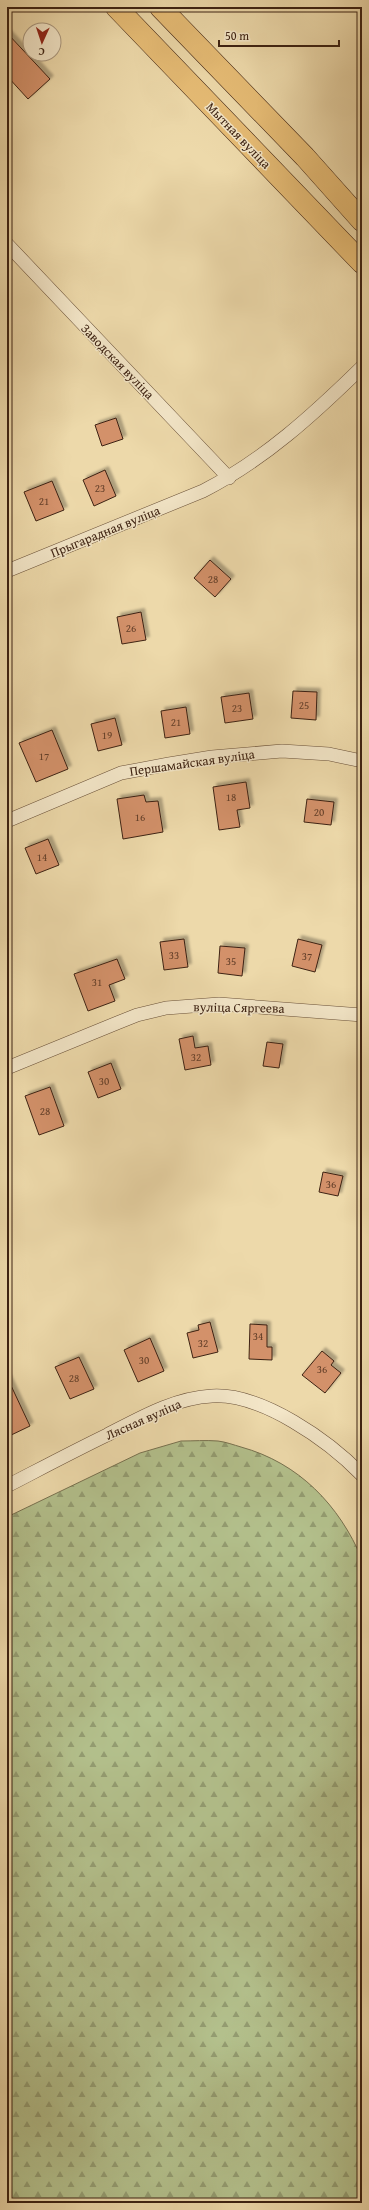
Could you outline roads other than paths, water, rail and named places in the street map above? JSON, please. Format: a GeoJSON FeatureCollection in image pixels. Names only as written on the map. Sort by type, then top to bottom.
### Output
{"type":"FeatureCollection","features":[{"type":"Feature","properties":{"kind":"main road","name":"Мытная вуліца"},"geometry":{"type":"LineString","coordinates":[[116,7],[362,263]]}},
{"type":"Feature","properties":{"kind":"main road"},"geometry":{"type":"LineString","coordinates":[[160,7],[305,157],[362,221]]}},
{"type":"Feature","properties":{"kind":"street","name":"Заводская вуліца"},"geometry":{"type":"LineString","coordinates":[[7,244],[229,478]]}},
{"type":"Feature","properties":{"kind":"street","name":"Прыгарадная вуліца"},"geometry":{"type":"LineString","coordinates":[[7,571],[203,491],[229,478],[310,417],[362,367]]}},
{"type":"Feature","properties":{"kind":"street","name":"Першамайская вуліца"},"geometry":{"type":"LineString","coordinates":[[7,821],[121,773],[169,764],[212,757],[282,751],[329,754],[362,761]]}},
{"type":"Feature","properties":{"kind":"street","name":"вуліца Сяргеева"},"geometry":{"type":"LineString","coordinates":[[7,1068],[137,1015],[166,1008],[219,1004],[362,1015]]}},
{"type":"Feature","properties":{"kind":"street","name":"Лясная вуліца"},"geometry":{"type":"LineString","coordinates":[[7,1486],[148,1414],[183,1401],[213,1396],[237,1399],[285,1416],[330,1446],[362,1475]]}}]}
